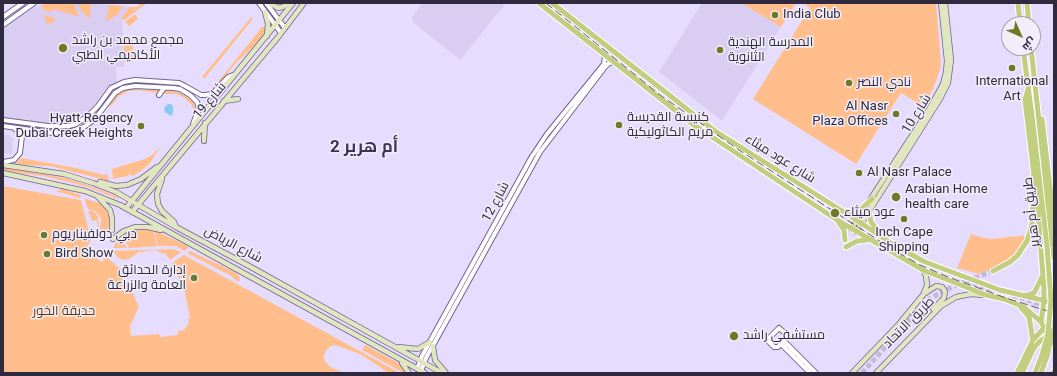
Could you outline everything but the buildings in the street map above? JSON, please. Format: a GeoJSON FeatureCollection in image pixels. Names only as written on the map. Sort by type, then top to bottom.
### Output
{"type":"FeatureCollection","features":[{"type":"Feature","properties":{"kind":"main road"},"geometry":{"type":"LineString","coordinates":[[268,3],[281,8],[288,3]]}},
{"type":"Feature","properties":{"kind":"main road","name":"شارع 19"},"geometry":{"type":"LineString","coordinates":[[126,208],[293,3]]}},
{"type":"Feature","properties":{"kind":"main road","name":"شارع 19"},"geometry":{"type":"LineString","coordinates":[[132,212],[281,33],[304,3]]}},
{"type":"Feature","properties":{"kind":"main road","name":"شارع عود ميثاء"},"geometry":{"type":"LineString","coordinates":[[539,3],[694,124],[868,240],[923,270],[986,295],[1004,299]]}},
{"type":"Feature","properties":{"kind":"main road","name":"شارع عود ميثاء"},"geometry":{"type":"LineString","coordinates":[[552,3],[715,131],[894,245],[938,267],[1000,290],[1054,304]]}},
{"type":"Feature","properties":{"kind":"main road","name":"شارع 10"},"geometry":{"type":"LineString","coordinates":[[859,222],[943,84],[947,61],[941,3]]}},
{"type":"Feature","properties":{"kind":"main road","name":"شارع 10"},"geometry":{"type":"LineString","coordinates":[[859,222],[869,211],[940,99],[948,83],[952,60],[946,3]]}},
{"type":"Feature","properties":{"kind":"main road"},"geometry":{"type":"LineString","coordinates":[[1018,3],[1019,16]]}},
{"type":"Feature","properties":{"kind":"main road"},"geometry":{"type":"LineString","coordinates":[[1026,3],[1028,16]]}},
{"type":"Feature","properties":{"kind":"main road"},"geometry":{"type":"LineString","coordinates":[[265,12],[268,24],[266,36]]}},
{"type":"Feature","properties":{"kind":"main road","name":"طريق أم هرير"},"geometry":{"type":"LineString","coordinates":[[1024,56],[1050,246],[1054,258]]}},
{"type":"Feature","properties":{"kind":"main road","name":"طريق أم هرير"},"geometry":{"type":"LineString","coordinates":[[1032,56],[1050,246],[1051,300],[1045,356],[1041,373]]}},
{"type":"Feature","properties":{"kind":"main road"},"geometry":{"type":"LineString","coordinates":[[1028,89],[1025,100],[1035,184],[1043,274],[1044,301],[1041,322]]}},
{"type":"Feature","properties":{"kind":"main road"},"geometry":{"type":"LineString","coordinates":[[224,101],[238,99]]}},
{"type":"Feature","properties":{"kind":"main road"},"geometry":{"type":"LineString","coordinates":[[1037,99],[1041,108],[1054,222]]}},
{"type":"Feature","properties":{"kind":"main road"},"geometry":{"type":"LineString","coordinates":[[204,141],[206,123]]}},
{"type":"Feature","properties":{"kind":"main road"},"geometry":{"type":"LineString","coordinates":[[1026,147],[1031,153]]}},
{"type":"Feature","properties":{"kind":"main road","name":"شارع الرياض"},"geometry":{"type":"LineString","coordinates":[[3,165],[48,171],[93,182],[125,196],[176,227],[442,373]]}},
{"type":"Feature","properties":{"kind":"main road"},"geometry":{"type":"LineString","coordinates":[[93,182],[116,186],[127,185],[137,182],[155,168],[159,167]]}},
{"type":"Feature","properties":{"kind":"main road"},"geometry":{"type":"LineString","coordinates":[[165,172],[159,185],[157,200],[162,211],[175,223],[176,227]]}},
{"type":"Feature","properties":{"kind":"main road","name":"شارع الرياض"},"geometry":{"type":"LineString","coordinates":[[3,173],[62,185],[95,194],[120,205],[420,370]]}},
{"type":"Feature","properties":{"kind":"main road"},"geometry":{"type":"LineString","coordinates":[[1028,185],[1034,175]]}},
{"type":"Feature","properties":{"kind":"main road"},"geometry":{"type":"LineString","coordinates":[[993,272],[1017,256],[1027,241],[1032,224],[1033,190],[1035,184]]}},
{"type":"Feature","properties":{"kind":"main road"},"geometry":{"type":"LineString","coordinates":[[95,194],[110,210],[112,230]]}},
{"type":"Feature","properties":{"kind":"main road"},"geometry":{"type":"LineString","coordinates":[[136,194],[135,197],[137,200],[142,200]]}},
{"type":"Feature","properties":{"kind":"main road"},"geometry":{"type":"LineString","coordinates":[[120,205],[125,202],[125,196]]}},
{"type":"Feature","properties":{"kind":"main road"},"geometry":{"type":"LineString","coordinates":[[842,211],[853,212],[860,210],[872,199]]}},
{"type":"Feature","properties":{"kind":"main road"},"geometry":{"type":"LineString","coordinates":[[869,211],[872,225],[880,234],[894,245]]}},
{"type":"Feature","properties":{"kind":"main road"},"geometry":{"type":"LineString","coordinates":[[837,220],[844,230],[846,240]]}},
{"type":"Feature","properties":{"kind":"main road"},"geometry":{"type":"LineString","coordinates":[[854,231],[859,222]]}},
{"type":"Feature","properties":{"kind":"main road"},"geometry":{"type":"LineString","coordinates":[[113,240],[127,229],[140,226],[170,233]]}},
{"type":"Feature","properties":{"kind":"main road"},"geometry":{"type":"LineString","coordinates":[[846,247],[857,241],[868,240]]}},
{"type":"Feature","properties":{"kind":"main road","name":"طريق الاتحاد"},"geometry":{"type":"LineString","coordinates":[[852,373],[894,329],[923,295],[927,285],[926,276],[923,270]]}},
{"type":"Feature","properties":{"kind":"main road"},"geometry":{"type":"LineString","coordinates":[[1019,296],[1034,293],[1043,274]]}},
{"type":"Feature","properties":{"kind":"main road"},"geometry":{"type":"LineString","coordinates":[[923,295],[936,286],[942,287],[945,292],[944,298],[923,324]]}},
{"type":"Feature","properties":{"kind":"main road","name":"طريق الاتحاد"},"geometry":{"type":"LineString","coordinates":[[876,373],[941,306],[956,297],[971,294],[986,295]]}},
{"type":"Feature","properties":{"kind":"main road"},"geometry":{"type":"LineString","coordinates":[[1004,299],[1024,306],[1041,322],[1048,336],[1054,343]]}},
{"type":"Feature","properties":{"kind":"main road"},"geometry":{"type":"LineString","coordinates":[[1004,299],[1027,314],[1030,321],[1033,340]]}},
{"type":"Feature","properties":{"kind":"main road"},"geometry":{"type":"LineString","coordinates":[[1017,373],[1033,340],[1044,328],[1054,322]]}},
{"type":"Feature","properties":{"kind":"main road"},"geometry":{"type":"LineString","coordinates":[[1022,373],[1034,348],[1054,330]]}},
{"type":"Feature","properties":{"kind":"main road","name":"طريق أم هرير"},"geometry":{"type":"LineString","coordinates":[[1035,373],[1045,356],[1054,330]]}},
{"type":"Feature","properties":{"kind":"main road"},"geometry":{"type":"LineString","coordinates":[[394,346],[418,349],[431,344],[435,360],[446,373]]}},
{"type":"Feature","properties":{"kind":"main road"},"geometry":{"type":"LineString","coordinates":[[396,357],[405,366],[409,373]]}},
{"type":"Feature","properties":{"kind":"main road"},"geometry":{"type":"LineString","coordinates":[[422,362],[424,369],[420,370],[417,364],[422,362]]}},
{"type":"Feature","properties":{"kind":"street"},"geometry":{"type":"LineString","coordinates":[[10,12],[15,3]]}},
{"type":"Feature","properties":{"kind":"street"},"geometry":{"type":"LineString","coordinates":[[3,18],[23,3]]}},
{"type":"Feature","properties":{"kind":"street"},"geometry":{"type":"LineString","coordinates":[[3,25],[34,3]]}},
{"type":"Feature","properties":{"kind":"street"},"geometry":{"type":"LineString","coordinates":[[259,3],[281,33]]}},
{"type":"Feature","properties":{"kind":"street"},"geometry":{"type":"LineString","coordinates":[[268,3],[284,28]]}},
{"type":"Feature","properties":{"kind":"street","name":"شارع 12"},"geometry":{"type":"LineString","coordinates":[[422,362],[542,141],[604,64],[606,55]]}},
{"type":"Feature","properties":{"kind":"street","name":"شارع 12"},"geometry":{"type":"LineString","coordinates":[[507,206],[546,144],[605,67],[609,63],[614,62]]}},
{"type":"Feature","properties":{"kind":"street"},"geometry":{"type":"LineString","coordinates":[[3,120],[48,126],[69,126],[88,116],[98,106],[111,88],[124,82],[135,80],[178,83],[201,95],[204,95],[212,94],[227,78],[233,75]]}},
{"type":"Feature","properties":{"kind":"street"},"geometry":{"type":"LineString","coordinates":[[3,126],[53,133],[72,132],[91,122],[100,114],[111,96],[123,88],[135,86],[180,90],[190,95],[195,100],[199,108],[193,124]]}},
{"type":"Feature","properties":{"kind":"street"},"geometry":{"type":"LineString","coordinates":[[159,94],[164,88]]}},
{"type":"Feature","properties":{"kind":"street"},"geometry":{"type":"LineString","coordinates":[[3,162],[14,160],[20,153],[22,136],[20,132],[13,128]]}},
{"type":"Feature","properties":{"kind":"street"},"geometry":{"type":"LineString","coordinates":[[779,328],[787,335],[787,338],[782,342],[778,347],[774,348],[768,341],[768,339],[779,328]]}},
{"type":"Feature","properties":{"kind":"street"},"geometry":{"type":"LineString","coordinates":[[782,342],[810,373]]}},
{"type":"Feature","properties":{"kind":"street"},"geometry":{"type":"LineString","coordinates":[[782,342],[816,373]]}},
{"type":"Feature","properties":{"kind":"shaded area","name":"مجمع محمد بن راشد الأكاديمي الطبي"},"geometry":{"type":"Polygon","coordinates":[[[51,3],[88,3],[129,7],[122,17],[124,67],[116,67],[117,82],[103,93],[89,113],[74,121],[53,124],[3,117],[3,29],[33,8],[51,3]]]}},
{"type":"Feature","properties":{"kind":"shaded area"},"geometry":{"type":"Polygon","coordinates":[[[423,3],[506,3],[460,60],[413,22],[412,17],[423,3]]]}},
{"type":"Feature","properties":{"kind":"shaded area","name":"المدرسة الهندية الثانوية"},"geometry":{"type":"Polygon","coordinates":[[[702,3],[741,3],[781,27],[722,121],[659,72],[702,3]]]}},
{"type":"Feature","properties":{"kind":"shaded area"},"geometry":{"type":"Polygon","coordinates":[[[3,134],[10,135],[13,139],[12,154],[3,153],[3,134]]]}},
{"type":"Feature","properties":{"kind":"green space"},"geometry":{"type":"Polygon","coordinates":[[[51,3],[74,3],[79,17],[53,9],[52,12],[43,10],[41,5],[51,3]]]}},
{"type":"Feature","properties":{"kind":"green space"},"geometry":{"type":"Polygon","coordinates":[[[78,3],[91,3],[90,19],[82,12],[78,3]]]}},
{"type":"Feature","properties":{"kind":"green space"},"geometry":{"type":"Polygon","coordinates":[[[139,3],[147,3],[123,21],[122,17],[129,7],[139,7],[139,3]]]}},
{"type":"Feature","properties":{"kind":"green space","name":"India Club"},"geometry":{"type":"Polygon","coordinates":[[[741,3],[796,3],[781,27],[741,3]]]}},
{"type":"Feature","properties":{"kind":"green space","name":"نادي النصر"},"geometry":{"type":"Polygon","coordinates":[[[803,3],[936,3],[941,63],[933,89],[923,106],[901,93],[856,164],[753,99],[810,8],[803,3]]]}},
{"type":"Feature","properties":{"kind":"green space"},"geometry":{"type":"Polygon","coordinates":[[[109,5],[123,6],[117,15],[106,21],[109,5]]]}},
{"type":"Feature","properties":{"kind":"green space"},"geometry":{"type":"Polygon","coordinates":[[[135,14],[138,19],[129,26],[125,22],[135,14]]]}},
{"type":"Feature","properties":{"kind":"green space"},"geometry":{"type":"Polygon","coordinates":[[[44,15],[55,18],[54,23],[49,22],[49,26],[44,15]]]}},
{"type":"Feature","properties":{"kind":"green space"},"geometry":{"type":"Polygon","coordinates":[[[252,16],[252,20],[204,79],[202,77],[252,16]]]}},
{"type":"Feature","properties":{"kind":"green space"},"geometry":{"type":"Polygon","coordinates":[[[267,26],[264,36],[234,65],[216,88],[209,93],[262,27],[267,26]]]}},
{"type":"Feature","properties":{"kind":"green space"},"geometry":{"type":"Polygon","coordinates":[[[124,38],[133,38],[133,62],[124,62],[124,38]]]}},
{"type":"Feature","properties":{"kind":"green space"},"geometry":{"type":"Polygon","coordinates":[[[134,83],[180,86],[194,96],[172,87],[124,84],[134,83]]]}},
{"type":"Feature","properties":{"kind":"green space"},"geometry":{"type":"Polygon","coordinates":[[[123,84],[123,86],[109,96],[91,119],[82,125],[73,128],[53,131],[3,124],[3,122],[53,129],[74,127],[91,117],[98,110],[109,93],[123,84]]]}},
{"type":"Feature","properties":{"kind":"green space"},"geometry":{"type":"Polygon","coordinates":[[[131,88],[161,90],[160,93],[136,90],[129,91],[119,96],[111,106],[108,107],[116,95],[131,88]]]}},
{"type":"Feature","properties":{"kind":"green space"},"geometry":{"type":"Polygon","coordinates":[[[164,90],[178,92],[185,95],[193,102],[196,109],[195,113],[191,104],[183,97],[177,94],[162,94],[164,90]]]}},
{"type":"Feature","properties":{"kind":"green space"},"geometry":{"type":"Polygon","coordinates":[[[160,147],[150,163],[141,171],[133,176],[129,174],[128,176],[113,179],[112,169],[145,159],[152,155],[160,147]]]}},
{"type":"Feature","properties":{"kind":"green space"},"geometry":{"type":"Polygon","coordinates":[[[21,158],[76,168],[104,175],[107,173],[109,181],[50,166],[15,164],[21,158]]]}},
{"type":"Feature","properties":{"kind":"green space"},"geometry":{"type":"Polygon","coordinates":[[[3,167],[65,178],[119,197],[118,199],[87,187],[65,181],[42,176],[3,171],[3,167]]]}},
{"type":"Feature","properties":{"kind":"green space","name":"حديقة الخور"},"geometry":{"type":"Polygon","coordinates":[[[3,186],[81,200],[91,240],[85,250],[87,255],[89,257],[92,255],[102,262],[105,258],[108,258],[124,273],[121,276],[132,291],[139,307],[130,326],[131,336],[159,334],[160,337],[178,335],[178,331],[184,330],[189,323],[188,319],[190,318],[185,293],[174,267],[171,268],[172,263],[184,255],[400,373],[388,373],[360,354],[335,345],[326,350],[324,360],[329,366],[343,373],[3,373],[3,186]]]}},
{"type":"Feature","properties":{"kind":"green space"},"geometry":{"type":"Polygon","coordinates":[[[63,189],[81,195],[80,198],[55,191],[63,189]]]}},
{"type":"Feature","properties":{"kind":"green space"},"geometry":{"type":"Polygon","coordinates":[[[84,198],[99,203],[106,209],[110,221],[107,232],[102,233],[102,230],[100,230],[100,216],[95,211],[88,209],[84,198]]]}},
{"type":"Feature","properties":{"kind":"green space"},"geometry":{"type":"Polygon","coordinates":[[[88,211],[93,211],[98,216],[99,230],[97,220],[92,221],[88,211]]]}},
{"type":"Feature","properties":{"kind":"green space"},"geometry":{"type":"Polygon","coordinates":[[[133,230],[153,230],[157,246],[129,248],[123,236],[133,230]]]}},
{"type":"Feature","properties":{"kind":"green space"},"geometry":{"type":"Polygon","coordinates":[[[154,230],[188,246],[188,248],[184,251],[176,246],[158,246],[154,230]]]}},
{"type":"Feature","properties":{"kind":"green space"},"geometry":{"type":"Polygon","coordinates":[[[971,234],[991,239],[1028,235],[1016,253],[1007,261],[995,268],[979,274],[957,268],[971,234]]]}},
{"type":"Feature","properties":{"kind":"green space"},"geometry":{"type":"Polygon","coordinates":[[[121,237],[127,248],[113,248],[116,243],[121,237]]]}},
{"type":"Feature","properties":{"kind":"green space"},"geometry":{"type":"Polygon","coordinates":[[[173,249],[181,252],[170,260],[165,253],[163,254],[156,250],[139,252],[129,259],[124,260],[117,257],[113,251],[173,249]]]}},
{"type":"Feature","properties":{"kind":"green space"},"geometry":{"type":"Polygon","coordinates":[[[190,251],[235,272],[239,276],[240,280],[238,282],[233,277],[189,254],[188,252],[190,251]]]}},
{"type":"Feature","properties":{"kind":"green space"},"geometry":{"type":"Polygon","coordinates":[[[365,345],[400,364],[405,372],[402,372],[362,350],[365,345]]]}},
{"type":"Feature","properties":{"kind":"water"},"geometry":{"type":"Polygon","coordinates":[[[168,104],[173,106],[173,113],[171,116],[165,112],[164,108],[168,104]]]}},
{"type":"Feature","properties":{"kind":"tunnel"},"geometry":{"type":"LineString","coordinates":[[862,373],[931,298],[952,287],[993,271]]}},
{"type":"Feature","properties":{"kind":"tunnel"},"geometry":{"type":"LineString","coordinates":[[965,283],[994,290]]}},
{"type":"Feature","properties":{"kind":"tunnel"},"geometry":{"type":"LineString","coordinates":[[1013,295],[1054,309]]}},
{"type":"Feature","properties":{"kind":"railway"},"geometry":{"type":"LineString","coordinates":[[546,3],[660,95],[739,150],[892,249],[920,265],[948,277],[1006,298],[1054,313]]}},
{"type":"Feature","properties":{"kind":"place","name":"India Club"},"geometry":{"type":"Point","coordinates":[775,15]}},
{"type":"Feature","properties":{"kind":"place","name":"مجمع محمد بن راشد الأكاديمي الطبي"},"geometry":{"type":"Point","coordinates":[63,48]}},
{"type":"Feature","properties":{"kind":"place","name":"المدرسة الهندية الثانوية"},"geometry":{"type":"Point","coordinates":[720,50]}},
{"type":"Feature","properties":{"kind":"place","name":"International Art"},"geometry":{"type":"Point","coordinates":[1012,68]}},
{"type":"Feature","properties":{"kind":"place","name":"نادي النصر"},"geometry":{"type":"Point","coordinates":[849,83]}},
{"type":"Feature","properties":{"kind":"place","name":"Al Nasr Plaza Offices"},"geometry":{"type":"Point","coordinates":[896,114]}},
{"type":"Feature","properties":{"kind":"place","name":"كنيسة القديسة مريم الكاثوليكية"},"geometry":{"type":"Point","coordinates":[619,125]}},
{"type":"Feature","properties":{"kind":"place","name":"Hyatt Regency Dubai Creek Heights"},"geometry":{"type":"Point","coordinates":[141,126]}},
{"type":"Feature","properties":{"kind":"place","name":"Al Nasr Palace"},"geometry":{"type":"Point","coordinates":[859,173]}},
{"type":"Feature","properties":{"kind":"place","name":"Arabian Home health care"},"geometry":{"type":"Point","coordinates":[896,197]}},
{"type":"Feature","properties":{"kind":"place","name":"عود ميثاء"},"geometry":{"type":"Point","coordinates":[835,213]}},
{"type":"Feature","properties":{"kind":"place","name":"Inch Cape Shipping"},"geometry":{"type":"Point","coordinates":[904,219]}},
{"type":"Feature","properties":{"kind":"place","name":"دبي دولفيناريوم"},"geometry":{"type":"Point","coordinates":[44,235]}},
{"type":"Feature","properties":{"kind":"place","name":"Bird Show"},"geometry":{"type":"Point","coordinates":[47,254]}},
{"type":"Feature","properties":{"kind":"place","name":"إدارة الحدائق العامة والزراعة"},"geometry":{"type":"Point","coordinates":[194,278]}},
{"type":"Feature","properties":{"kind":"place","name":"مستشفى راشد"},"geometry":{"type":"Point","coordinates":[734,336]}},
{"type":"Feature","properties":{"kind":"district","name":"أم هرير 2"},"geometry":{"type":"Point","coordinates":[364,148]}}]}
